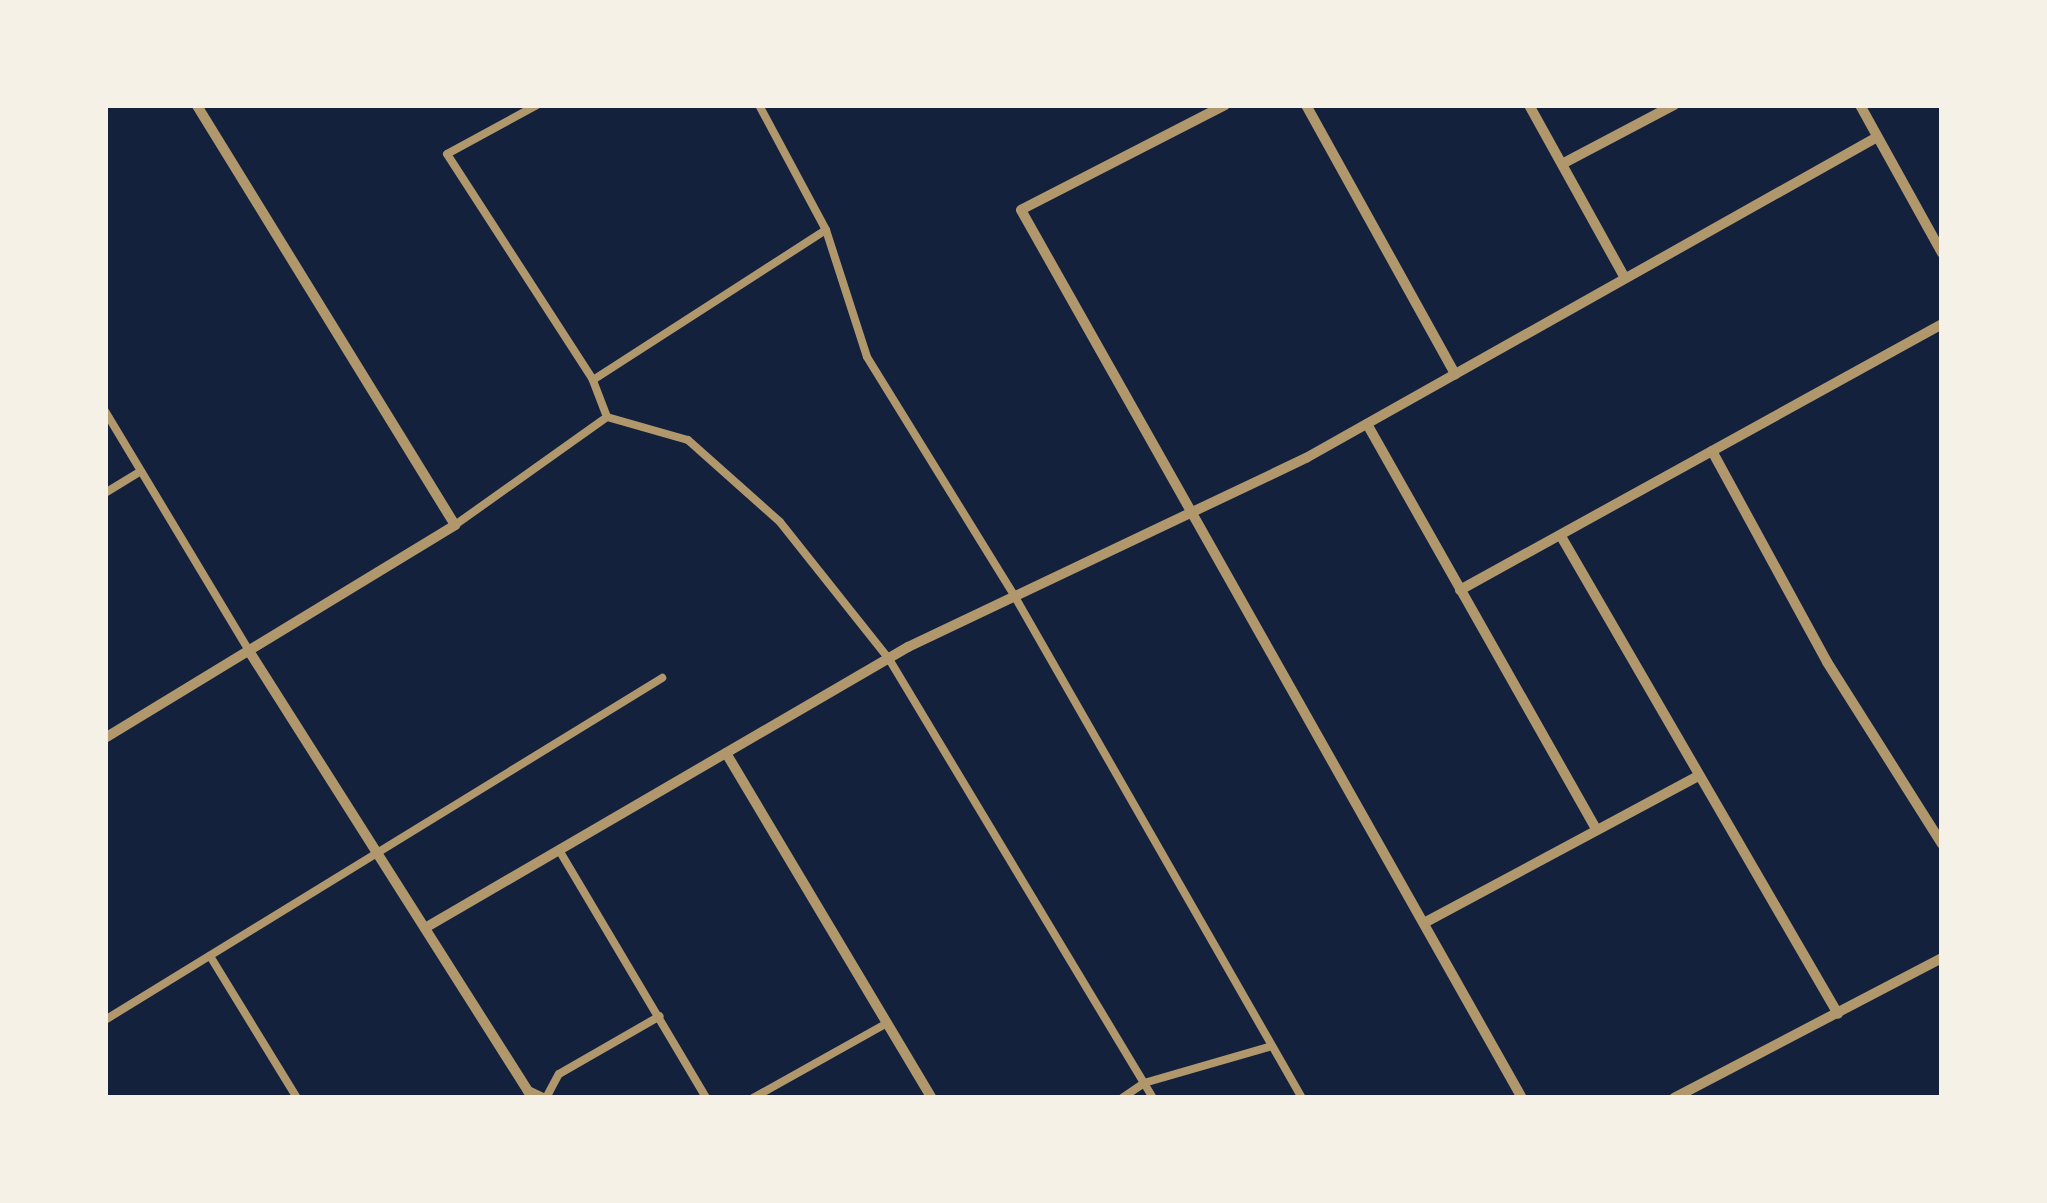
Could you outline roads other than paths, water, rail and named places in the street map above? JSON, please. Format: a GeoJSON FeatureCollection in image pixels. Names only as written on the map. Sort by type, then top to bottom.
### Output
{"type":"FeatureCollection","features":[{"type":"Feature","properties":{"kind":"street"},"geometry":{"type":"LineString","coordinates":[[105,738],[456,525],[196,105]]}},
{"type":"Feature","properties":{"kind":"street"},"geometry":{"type":"LineString","coordinates":[[1225,105],[1021,210],[1522,1098]]}},
{"type":"Feature","properties":{"kind":"street"},"geometry":{"type":"LineString","coordinates":[[1306,105],[1455,374]]}},
{"type":"Feature","properties":{"kind":"street"},"geometry":{"type":"LineString","coordinates":[[1529,105],[1625,278]]}},
{"type":"Feature","properties":{"kind":"street"},"geometry":{"type":"LineString","coordinates":[[1562,164],[1674,105]]}},
{"type":"Feature","properties":{"kind":"street"},"geometry":{"type":"LineString","coordinates":[[1860,105],[1942,253]]}},
{"type":"Feature","properties":{"kind":"street"},"geometry":{"type":"LineString","coordinates":[[425,928],[889,659],[1366,424],[1877,136]]}},
{"type":"Feature","properties":{"kind":"street"},"geometry":{"type":"LineString","coordinates":[[1460,590],[1562,538],[1712,450],[1942,324]]}},
{"type":"Feature","properties":{"kind":"street"},"geometry":{"type":"LineString","coordinates":[[1366,424],[1596,830]]}},
{"type":"Feature","properties":{"kind":"street"},"geometry":{"type":"LineString","coordinates":[[1712,450],[1827,662],[1942,844]]}},
{"type":"Feature","properties":{"kind":"street"},"geometry":{"type":"LineString","coordinates":[[1562,538],[1696,777],[1838,1014]]}},
{"type":"Feature","properties":{"kind":"street"},"geometry":{"type":"LineString","coordinates":[[249,651],[528,1091],[544,1098]]}},
{"type":"Feature","properties":{"kind":"street"},"geometry":{"type":"LineString","coordinates":[[726,754],[932,1098]]}},
{"type":"Feature","properties":{"kind":"street"},"geometry":{"type":"LineString","coordinates":[[1424,923],[1696,777]]}},
{"type":"Feature","properties":{"kind":"street"},"geometry":{"type":"LineString","coordinates":[[1674,1098],[1942,958]]}},
{"type":"Feature","properties":{"kind":"lane"},"geometry":{"type":"LineString","coordinates":[[537,105],[447,154],[594,380],[607,417]]}},
{"type":"Feature","properties":{"kind":"lane"},"geometry":{"type":"LineString","coordinates":[[759,105],[826,230],[867,357],[1015,597],[1302,1098]]}},
{"type":"Feature","properties":{"kind":"lane"},"geometry":{"type":"LineString","coordinates":[[594,380],[826,230]]}},
{"type":"Feature","properties":{"kind":"lane"},"geometry":{"type":"LineString","coordinates":[[105,412],[249,651]]}},
{"type":"Feature","properties":{"kind":"lane"},"geometry":{"type":"LineString","coordinates":[[456,525],[607,417]]}},
{"type":"Feature","properties":{"kind":"lane"},"geometry":{"type":"LineString","coordinates":[[607,417],[688,440],[780,522],[889,659],[1153,1098]]}},
{"type":"Feature","properties":{"kind":"lane"},"geometry":{"type":"LineString","coordinates":[[105,493],[141,471]]}},
{"type":"Feature","properties":{"kind":"lane"},"geometry":{"type":"LineString","coordinates":[[105,1020],[662,678]]}},
{"type":"Feature","properties":{"kind":"lane"},"geometry":{"type":"LineString","coordinates":[[559,850],[706,1098]]}},
{"type":"Feature","properties":{"kind":"lane"},"geometry":{"type":"LineString","coordinates":[[210,956],[297,1098]]}},
{"type":"Feature","properties":{"kind":"lane"},"geometry":{"type":"LineString","coordinates":[[544,1098],[559,1074],[660,1016]]}},
{"type":"Feature","properties":{"kind":"lane"},"geometry":{"type":"LineString","coordinates":[[753,1098],[887,1023]]}},
{"type":"Feature","properties":{"kind":"lane"},"geometry":{"type":"LineString","coordinates":[[1122,1098],[1144,1083],[1272,1046]]}}]}
